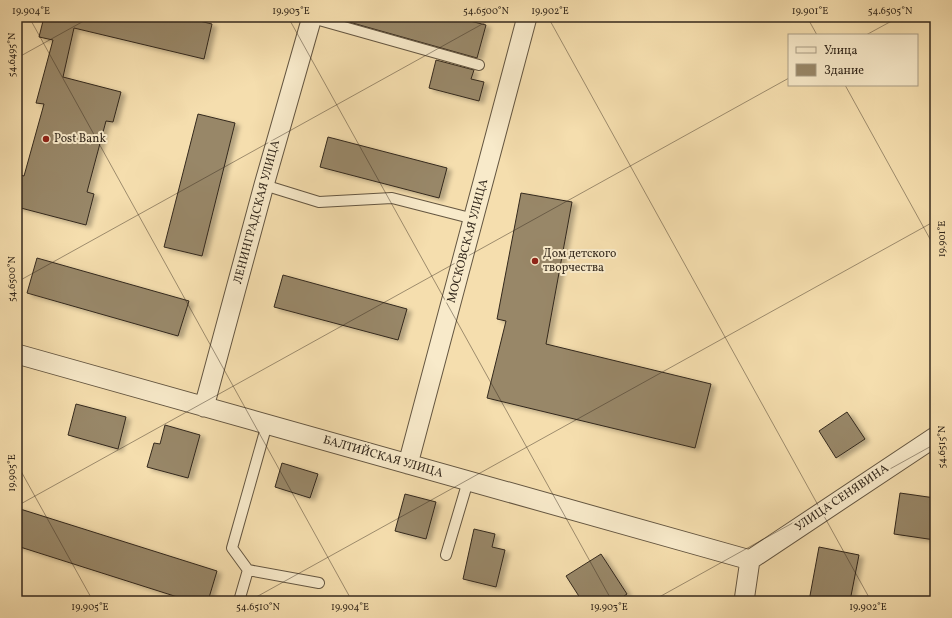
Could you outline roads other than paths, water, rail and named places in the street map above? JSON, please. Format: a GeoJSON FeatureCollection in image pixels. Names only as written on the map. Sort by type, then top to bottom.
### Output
{"type":"FeatureCollection","features":[{"type":"Feature","properties":{"kind":"street","name":"МОСКОВСКАЯ УЛИЦА"},"geometry":{"type":"LineString","coordinates":[[408,464],[527,17]]}},
{"type":"Feature","properties":{"kind":"street","name":"ЛЕНИНГРАДСКАЯ УЛИЦА"},"geometry":{"type":"LineString","coordinates":[[204,406],[264,185],[312,18]]}},
{"type":"Feature","properties":{"kind":"street","name":"БАЛТИЙСКАЯ УЛИЦА"},"geometry":{"type":"LineString","coordinates":[[17,354],[750,560]]}},
{"type":"Feature","properties":{"kind":"street","name":"УЛИЦА СЕНЯВИНА"},"geometry":{"type":"LineString","coordinates":[[750,560],[935,436]]}},
{"type":"Feature","properties":{"kind":"street"},"geometry":{"type":"LineString","coordinates":[[744,601],[750,560]]}},
{"type":"Feature","properties":{"kind":"lane"},"geometry":{"type":"LineString","coordinates":[[312,18],[479,65]]}},
{"type":"Feature","properties":{"kind":"lane"},"geometry":{"type":"LineString","coordinates":[[264,185],[319,202],[392,198],[474,219]]}},
{"type":"Feature","properties":{"kind":"lane"},"geometry":{"type":"LineString","coordinates":[[267,424],[232,548],[248,570],[319,583]]}},
{"type":"Feature","properties":{"kind":"lane"},"geometry":{"type":"LineString","coordinates":[[446,555],[468,481]]}},
{"type":"Feature","properties":{"kind":"lane"},"geometry":{"type":"LineString","coordinates":[[239,601],[248,570]]}},
{"type":"Feature","properties":{"kind":"place","name":"Post Bank"},"geometry":{"type":"Point","coordinates":[46,139]}},
{"type":"Feature","properties":{"kind":"place","name":"Дом детского творчества"},"geometry":{"type":"Point","coordinates":[535,261]}}]}
